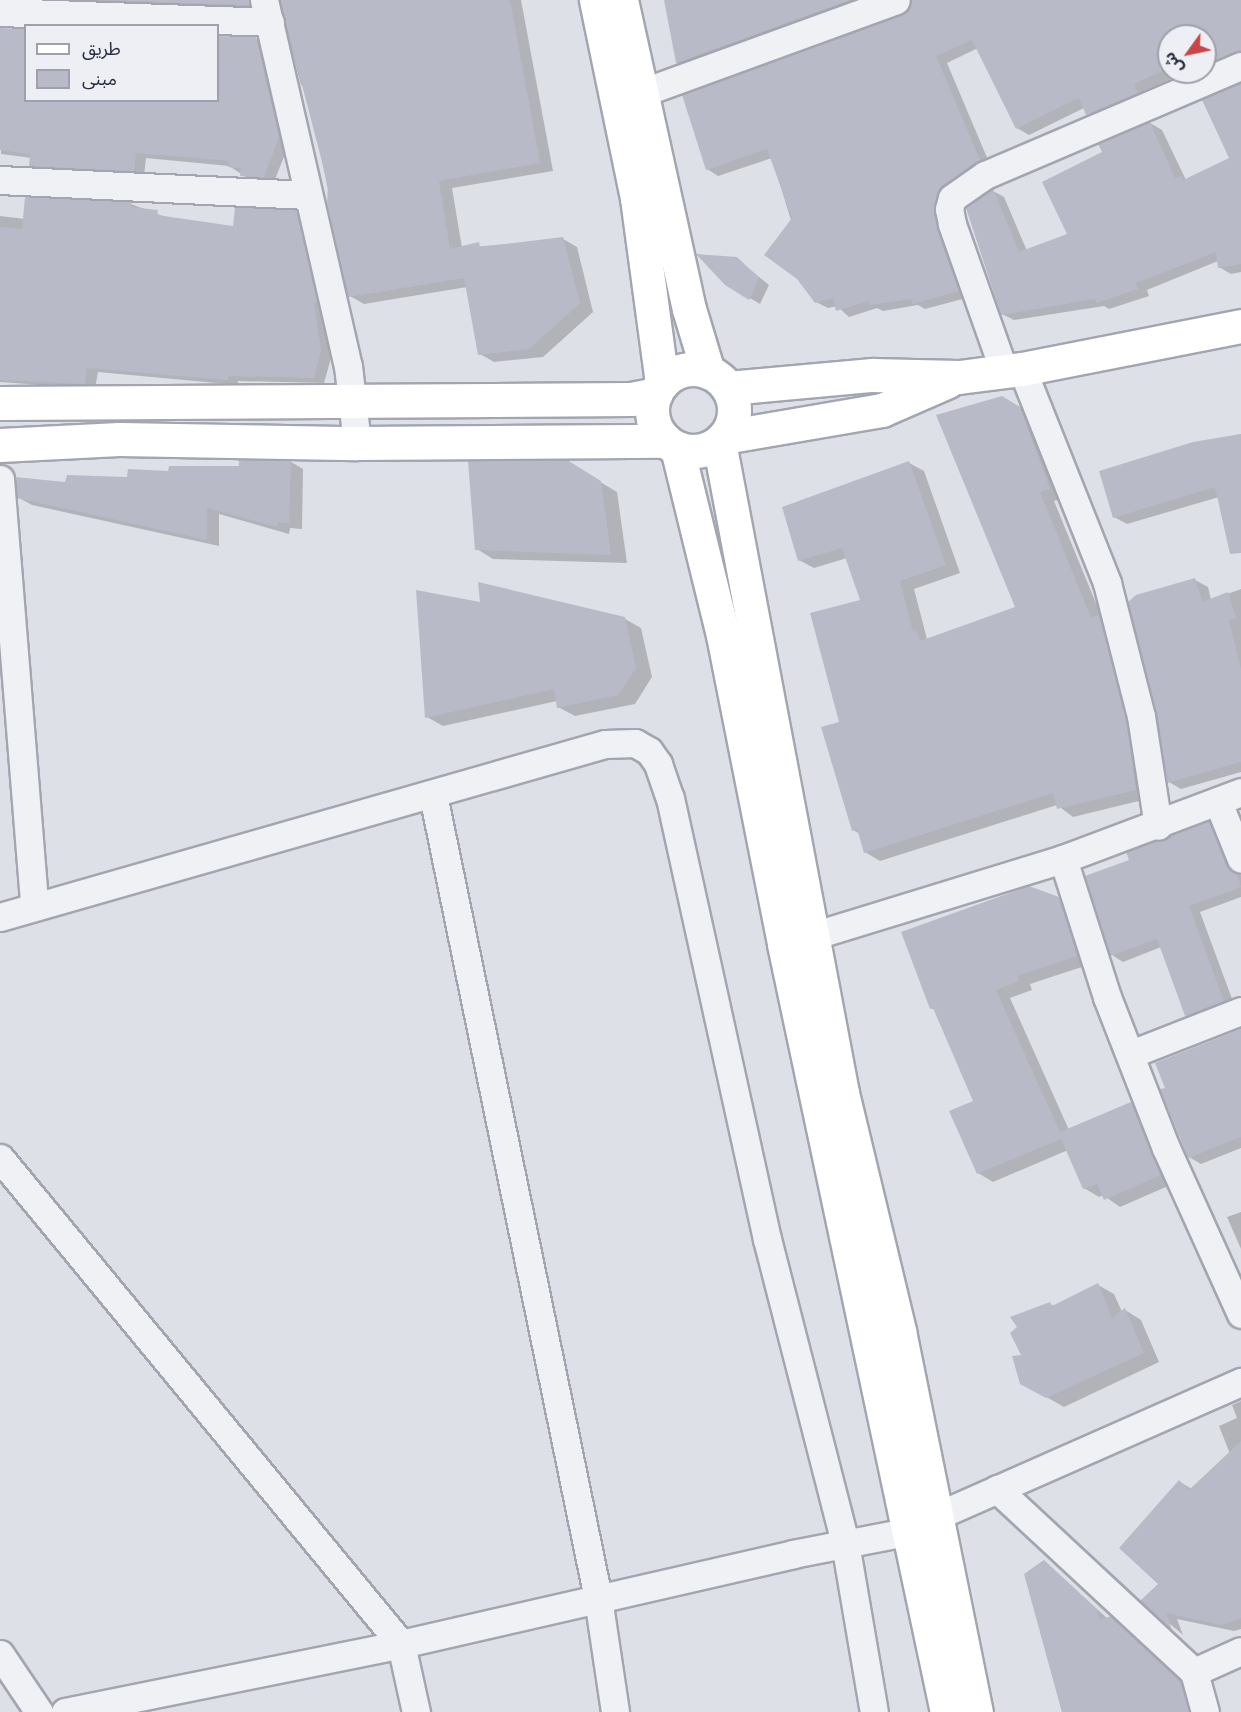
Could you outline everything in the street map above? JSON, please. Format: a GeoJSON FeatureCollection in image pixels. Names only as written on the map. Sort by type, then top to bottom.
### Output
{"type":"FeatureCollection","features":[{"type":"Feature","properties":{"kind":"main road"},"geometry":{"type":"LineString","coordinates":[[596,0],[631,103],[663,176],[689,309],[734,413],[722,439],[798,941]]}},
{"type":"Feature","properties":{"kind":"main road"},"geometry":{"type":"LineString","coordinates":[[621,0],[637,198],[659,388],[654,419],[672,444],[723,635],[798,941],[925,1523],[976,1712]]}},
{"type":"Feature","properties":{"kind":"main road"},"geometry":{"type":"LineString","coordinates":[[0,403],[631,399],[659,388],[683,370],[718,380],[872,375],[959,377],[1013,370],[1241,327]]}},
{"type":"Feature","properties":{"kind":"main road"},"geometry":{"type":"LineString","coordinates":[[0,445],[119,439],[357,443],[672,444],[703,450],[722,439],[882,410],[959,377]]}},
{"type":"Feature","properties":{"kind":"main road"},"geometry":{"type":"LineString","coordinates":[[925,1523],[947,1712]]}},
{"type":"Feature","properties":{"kind":"street"},"geometry":{"type":"LineString","coordinates":[[631,103],[896,0]]}},
{"type":"Feature","properties":{"kind":"street"},"geometry":{"type":"LineString","coordinates":[[0,12],[267,11],[306,195],[348,366],[357,443]]}},
{"type":"Feature","properties":{"kind":"street"},"geometry":{"type":"LineString","coordinates":[[1158,826],[1140,716],[1107,583],[1013,370],[952,224],[948,209],[952,198],[985,175],[1241,66]]}},
{"type":"Feature","properties":{"kind":"street"},"geometry":{"type":"LineString","coordinates":[[0,180],[306,195]]}},
{"type":"Feature","properties":{"kind":"street"},"geometry":{"type":"LineString","coordinates":[[0,479],[34,906]]}},
{"type":"Feature","properties":{"kind":"street"},"geometry":{"type":"LineString","coordinates":[[0,916],[623,742],[649,751],[658,764],[670,798],[767,1239],[845,1543],[874,1712]]}},
{"type":"Feature","properties":{"kind":"street"},"geometry":{"type":"LineString","coordinates":[[433,795],[598,1598],[615,1712]]}},
{"type":"Feature","properties":{"kind":"street"},"geometry":{"type":"LineString","coordinates":[[798,941],[1063,859],[1158,826],[1230,797],[1241,859]]}},
{"type":"Feature","properties":{"kind":"street"},"geometry":{"type":"LineString","coordinates":[[1063,859],[1107,997],[1166,1148],[1241,1314]]}},
{"type":"Feature","properties":{"kind":"street"},"geometry":{"type":"LineString","coordinates":[[1131,1054],[1241,1011]]}},
{"type":"Feature","properties":{"kind":"street"},"geometry":{"type":"LineString","coordinates":[[0,1158],[401,1644],[416,1712]]}},
{"type":"Feature","properties":{"kind":"street"},"geometry":{"type":"LineString","coordinates":[[65,1712],[155,1704],[401,1644],[925,1523],[1241,1382]]}},
{"type":"Feature","properties":{"kind":"street"},"geometry":{"type":"LineString","coordinates":[[997,1489],[1194,1672],[1205,1712]]}},
{"type":"Feature","properties":{"kind":"street"},"geometry":{"type":"LineString","coordinates":[[1194,1672],[1241,1650]]}},
{"type":"Feature","properties":{"kind":"street"},"geometry":{"type":"LineString","coordinates":[[0,1654],[39,1712]]}},
{"type":"Feature","properties":{"kind":"building"},"geometry":{"type":"Polygon","coordinates":[[[102,0],[249,0],[249,5],[102,0]]]}},
{"type":"Feature","properties":{"kind":"building"},"geometry":{"type":"Polygon","coordinates":[[[280,0],[510,0],[540,163],[439,181],[450,249],[479,242],[480,247],[563,237],[580,303],[529,349],[478,355],[464,278],[348,297],[327,203],[328,185],[280,0]]]}},
{"type":"Feature","properties":{"kind":"building"},"geometry":{"type":"Polygon","coordinates":[[[664,0],[850,0],[676,63],[664,0]]]}},
{"type":"Feature","properties":{"kind":"building"},"geometry":{"type":"Polygon","coordinates":[[[911,0],[1241,0],[1241,51],[1217,60],[1217,24],[1157,24],[1157,73],[1134,84],[1138,93],[1086,115],[1079,98],[1016,129],[972,40],[936,56],[980,160],[942,186],[934,205],[937,229],[959,291],[913,304],[911,299],[870,305],[868,301],[836,311],[833,298],[815,303],[797,279],[764,255],[792,218],[767,149],[706,170],[682,95],[901,15],[911,0]]]}},
{"type":"Feature","properties":{"kind":"building"},"geometry":{"type":"Polygon","coordinates":[[[0,28],[24,29],[24,102],[219,102],[219,36],[256,37],[279,137],[264,177],[240,176],[241,168],[228,167],[229,161],[136,153],[134,171],[29,166],[30,154],[0,150],[0,28]]]}},
{"type":"Feature","properties":{"kind":"building"},"geometry":{"type":"Polygon","coordinates":[[[1241,83],[1241,264],[1218,268],[1216,252],[1136,283],[1138,289],[1097,303],[1095,299],[1001,315],[966,208],[993,189],[1019,252],[1067,234],[1042,182],[1102,152],[1098,144],[1150,122],[1175,178],[1182,176],[1183,180],[1229,158],[1202,100],[1241,83]]]}},
{"type":"Feature","properties":{"kind":"building"},"geometry":{"type":"Polygon","coordinates":[[[25,197],[131,202],[131,207],[158,210],[157,215],[233,226],[235,207],[296,210],[317,302],[314,303],[321,351],[314,378],[228,376],[228,380],[87,368],[85,384],[0,380],[0,227],[22,229],[25,197]]]}},
{"type":"Feature","properties":{"kind":"building"},"geometry":{"type":"Polygon","coordinates":[[[696,254],[737,257],[759,278],[749,300],[725,285],[696,254]]]}},
{"type":"Feature","properties":{"kind":"building"},"geometry":{"type":"Polygon","coordinates":[[[1002,396],[1020,407],[1050,489],[1040,492],[1091,618],[1099,615],[1126,719],[1136,790],[1057,809],[1053,793],[864,853],[857,829],[852,831],[821,727],[839,722],[810,613],[860,600],[842,548],[798,561],[782,507],[909,461],[946,565],[900,581],[913,632],[917,631],[920,641],[1015,607],[936,415],[1002,396]]]}},
{"type":"Feature","properties":{"kind":"building"},"geometry":{"type":"Polygon","coordinates":[[[1241,434],[1241,553],[1230,554],[1215,487],[1113,518],[1099,471],[1193,442],[1241,434]]]}},
{"type":"Feature","properties":{"kind":"building"},"geometry":{"type":"Polygon","coordinates":[[[239,460],[291,461],[289,523],[278,522],[277,527],[207,508],[207,540],[17,498],[15,477],[65,482],[67,475],[127,477],[128,469],[168,471],[169,466],[239,466],[239,460]]]}},
{"type":"Feature","properties":{"kind":"building"},"geometry":{"type":"Polygon","coordinates":[[[567,460],[601,481],[611,555],[475,550],[468,461],[567,460]]]}},
{"type":"Feature","properties":{"kind":"building"},"geometry":{"type":"Polygon","coordinates":[[[1195,578],[1202,602],[1228,592],[1236,618],[1229,620],[1241,669],[1241,762],[1167,783],[1156,712],[1128,602],[1136,595],[1195,578]]]}},
{"type":"Feature","properties":{"kind":"building"},"geometry":{"type":"Polygon","coordinates":[[[478,582],[625,617],[636,668],[618,695],[557,708],[554,689],[425,718],[416,590],[480,602],[478,582]]]}},
{"type":"Feature","properties":{"kind":"building"},"geometry":{"type":"Polygon","coordinates":[[[1209,821],[1226,865],[1237,874],[1241,887],[1189,906],[1224,1001],[1185,1016],[1157,939],[1110,956],[1085,876],[1129,860],[1126,852],[1209,821]]]}},
{"type":"Feature","properties":{"kind":"building"},"geometry":{"type":"Polygon","coordinates":[[[1029,886],[1059,897],[1077,956],[1017,976],[1019,981],[996,990],[1060,1132],[1131,1102],[1161,1175],[1104,1200],[1097,1184],[1083,1189],[1061,1139],[977,1174],[949,1111],[973,1101],[933,1008],[930,1009],[901,932],[1029,886]]]}},
{"type":"Feature","properties":{"kind":"building"},"geometry":{"type":"Polygon","coordinates":[[[1241,1029],[1241,1137],[1188,1158],[1160,1089],[1165,1088],[1155,1063],[1241,1029]]]}},
{"type":"Feature","properties":{"kind":"building"},"geometry":{"type":"Polygon","coordinates":[[[1098,1283],[1112,1318],[1125,1308],[1144,1353],[1046,1398],[1020,1384],[1012,1356],[1021,1355],[1010,1333],[1017,1327],[1010,1317],[1050,1302],[1052,1306],[1098,1283]]]}},
{"type":"Feature","properties":{"kind":"building"},"geometry":{"type":"Polygon","coordinates":[[[1241,1441],[1241,1618],[1221,1625],[1166,1613],[1172,1630],[1140,1601],[1158,1584],[1119,1548],[1179,1480],[1189,1490],[1241,1441]]]}},
{"type":"Feature","properties":{"kind":"building"},"geometry":{"type":"Polygon","coordinates":[[[1044,1560],[1097,1609],[1100,1620],[1111,1616],[1180,1680],[1189,1712],[1062,1712],[1024,1574],[1044,1560]]]}}]}
